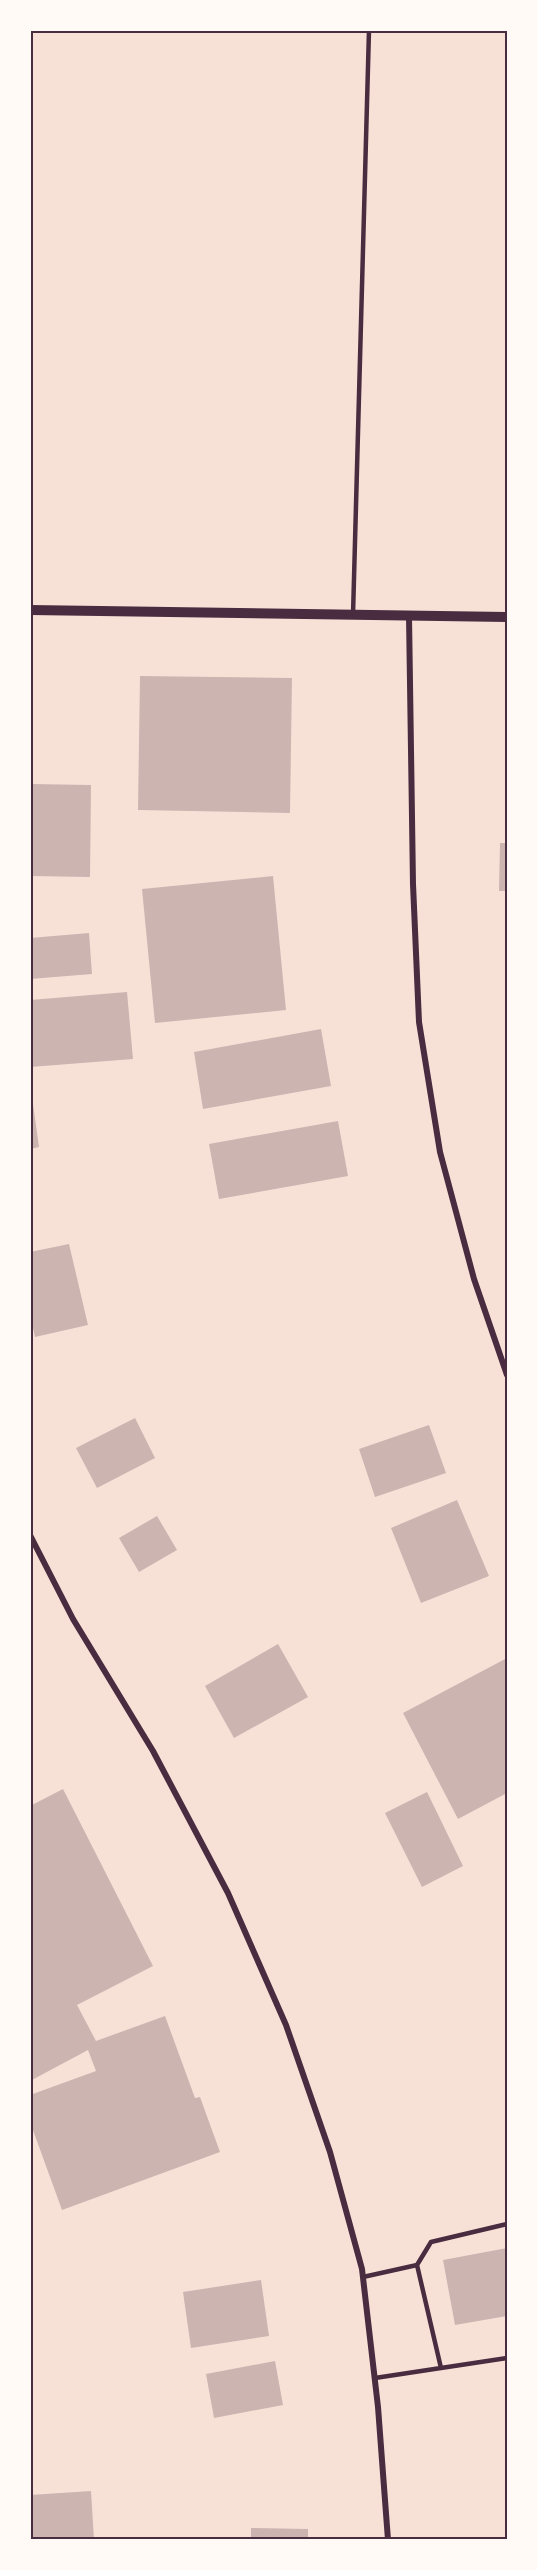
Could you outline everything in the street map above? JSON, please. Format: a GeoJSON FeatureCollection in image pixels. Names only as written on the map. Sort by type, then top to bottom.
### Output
{"type":"FeatureCollection","features":[{"type":"Feature","properties":{"kind":"street"},"geometry":{"type":"LineString","coordinates":[[30,610],[507,617]]}},
{"type":"Feature","properties":{"kind":"street"},"geometry":{"type":"LineString","coordinates":[[409,616],[412,884],[419,1022],[440,1152],[474,1279],[507,1375]]}},
{"type":"Feature","properties":{"kind":"street"},"geometry":{"type":"LineString","coordinates":[[30,1535],[73,1619],[153,1751],[228,1893],[286,2025],[330,2152],[363,2277],[375,2378],[388,2540]]}},
{"type":"Feature","properties":{"kind":"lane"},"geometry":{"type":"LineString","coordinates":[[353,615],[369,30]]}},
{"type":"Feature","properties":{"kind":"lane"},"geometry":{"type":"LineString","coordinates":[[441,2368],[417,2265],[431,2242],[507,2224]]}},
{"type":"Feature","properties":{"kind":"lane"},"geometry":{"type":"LineString","coordinates":[[363,2277],[417,2265]]}},
{"type":"Feature","properties":{"kind":"lane"},"geometry":{"type":"LineString","coordinates":[[375,2378],[507,2358]]}},
{"type":"Feature","properties":{"kind":"building"},"geometry":{"type":"Polygon","coordinates":[[[140,676],[292,678],[290,813],[138,810],[140,676]]]}},
{"type":"Feature","properties":{"kind":"building"},"geometry":{"type":"Polygon","coordinates":[[[30,784],[91,785],[90,877],[30,876],[30,784]]]}},
{"type":"Feature","properties":{"kind":"building"},"geometry":{"type":"Polygon","coordinates":[[[500,843],[507,843],[507,891],[499,891],[500,843]]]}},
{"type":"Feature","properties":{"kind":"building"},"geometry":{"type":"Polygon","coordinates":[[[273,876],[286,1010],[155,1023],[142,889],[273,876]]]}},
{"type":"Feature","properties":{"kind":"building"},"geometry":{"type":"Polygon","coordinates":[[[89,933],[92,974],[30,979],[30,938],[89,933]]]}},
{"type":"Feature","properties":{"kind":"building"},"geometry":{"type":"Polygon","coordinates":[[[127,992],[133,1059],[30,1067],[30,1000],[127,992]]]}},
{"type":"Feature","properties":{"kind":"building"},"geometry":{"type":"Polygon","coordinates":[[[321,1029],[331,1086],[203,1109],[194,1052],[321,1029]]]}},
{"type":"Feature","properties":{"kind":"building"},"geometry":{"type":"Polygon","coordinates":[[[30,1104],[33,1104],[39,1147],[30,1149],[30,1104]]]}},
{"type":"Feature","properties":{"kind":"building"},"geometry":{"type":"Polygon","coordinates":[[[338,1121],[348,1176],[219,1199],[209,1144],[338,1121]]]}},
{"type":"Feature","properties":{"kind":"building"},"geometry":{"type":"Polygon","coordinates":[[[69,1244],[88,1325],[35,1337],[30,1314],[30,1252],[69,1244]]]}},
{"type":"Feature","properties":{"kind":"building"},"geometry":{"type":"Polygon","coordinates":[[[135,1418],[155,1458],[97,1488],[76,1448],[135,1418]]]}},
{"type":"Feature","properties":{"kind":"building"},"geometry":{"type":"Polygon","coordinates":[[[429,1425],[446,1473],[375,1497],[359,1449],[429,1425]]]}},
{"type":"Feature","properties":{"kind":"building"},"geometry":{"type":"Polygon","coordinates":[[[457,1500],[489,1576],[421,1603],[391,1528],[457,1500]]]}},
{"type":"Feature","properties":{"kind":"building"},"geometry":{"type":"Polygon","coordinates":[[[157,1516],[177,1550],[139,1572],[119,1538],[157,1516]]]}},
{"type":"Feature","properties":{"kind":"building"},"geometry":{"type":"Polygon","coordinates":[[[278,1644],[308,1697],[234,1738],[205,1686],[278,1644]]]}},
{"type":"Feature","properties":{"kind":"building"},"geometry":{"type":"Polygon","coordinates":[[[507,1658],[507,1793],[458,1819],[403,1713],[507,1658]]]}},
{"type":"Feature","properties":{"kind":"building"},"geometry":{"type":"Polygon","coordinates":[[[63,1789],[153,1966],[77,2005],[96,2041],[165,2016],[195,2098],[200,2097],[220,2152],[62,2210],[30,2122],[30,2095],[96,2071],[88,2050],[30,2081],[30,1806],[63,1789]]]}},
{"type":"Feature","properties":{"kind":"building"},"geometry":{"type":"Polygon","coordinates":[[[427,1792],[463,1866],[422,1887],[385,1813],[427,1792]]]}},
{"type":"Feature","properties":{"kind":"building"},"geometry":{"type":"Polygon","coordinates":[[[507,2248],[507,2316],[455,2325],[443,2260],[507,2248]]]}},
{"type":"Feature","properties":{"kind":"building"},"geometry":{"type":"Polygon","coordinates":[[[261,2280],[269,2336],[191,2348],[183,2292],[261,2280]]]}},
{"type":"Feature","properties":{"kind":"building"},"geometry":{"type":"Polygon","coordinates":[[[275,2361],[283,2405],[214,2418],[206,2374],[275,2361]]]}},
{"type":"Feature","properties":{"kind":"building"},"geometry":{"type":"Polygon","coordinates":[[[91,2491],[94,2540],[30,2540],[30,2495],[91,2491]]]}},
{"type":"Feature","properties":{"kind":"building"},"geometry":{"type":"Polygon","coordinates":[[[251,2528],[308,2529],[308,2540],[251,2540],[251,2528]]]}}]}
